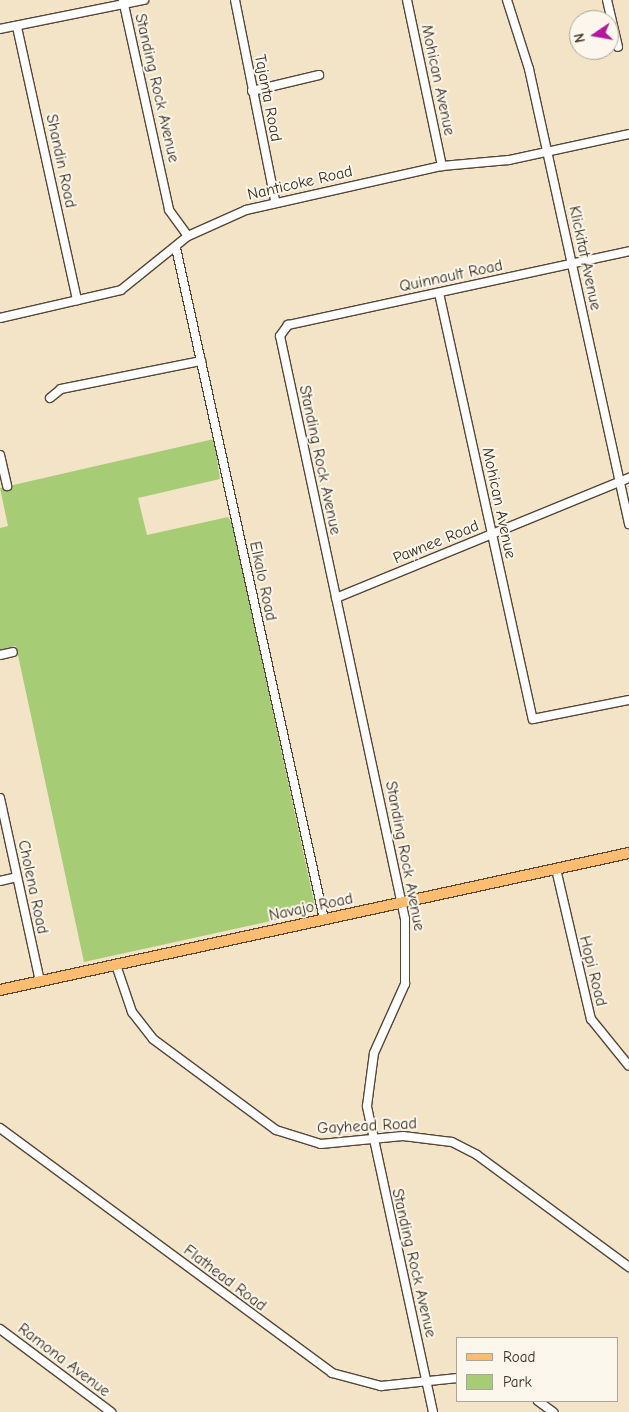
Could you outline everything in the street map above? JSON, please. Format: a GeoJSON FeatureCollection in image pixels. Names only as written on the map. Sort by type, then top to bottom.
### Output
{"type":"FeatureCollection","features":[{"type":"Feature","properties":{"kind":"main road","name":"Navajo Road"},"geometry":{"type":"LineString","coordinates":[[0,990],[629,853]]}},
{"type":"Feature","properties":{"kind":"street"},"geometry":{"type":"LineString","coordinates":[[0,29],[17,27],[123,2],[144,0]]}},
{"type":"Feature","properties":{"kind":"street","name":"Tajanta Road"},"geometry":{"type":"LineString","coordinates":[[235,0],[275,201]]}},
{"type":"Feature","properties":{"kind":"street","name":"Mohican Avenue"},"geometry":{"type":"LineString","coordinates":[[407,0],[442,166]]}},
{"type":"Feature","properties":{"kind":"street","name":"Klickitat Avenue"},"geometry":{"type":"LineString","coordinates":[[506,0],[529,69],[629,524]]}},
{"type":"Feature","properties":{"kind":"street","name":"Standing Rock Avenue"},"geometry":{"type":"LineString","coordinates":[[123,2],[170,210],[188,236]]}},
{"type":"Feature","properties":{"kind":"street","name":"Shandin Road"},"geometry":{"type":"LineString","coordinates":[[17,27],[77,301]]}},
{"type":"Feature","properties":{"kind":"street"},"geometry":{"type":"LineString","coordinates":[[252,90],[319,76]]}},
{"type":"Feature","properties":{"kind":"street","name":"Nanticoke Road"},"geometry":{"type":"LineString","coordinates":[[0,318],[121,290],[176,248],[188,236],[275,201],[442,166],[548,152],[629,134]]}},
{"type":"Feature","properties":{"kind":"street","name":"Elkalo Road"},"geometry":{"type":"LineString","coordinates":[[176,248],[324,919]]}},
{"type":"Feature","properties":{"kind":"street","name":"Quinnault Road"},"geometry":{"type":"LineString","coordinates":[[282,331],[288,325],[629,251]]}},
{"type":"Feature","properties":{"kind":"street","name":"Mohican Avenue"},"geometry":{"type":"LineString","coordinates":[[438,293],[533,719],[629,700]]}},
{"type":"Feature","properties":{"kind":"street","name":"Standing Rock Avenue"},"geometry":{"type":"LineString","coordinates":[[282,331],[336,598],[403,903],[408,968],[370,1066],[367,1106],[372,1140],[433,1412]]}},
{"type":"Feature","properties":{"kind":"street"},"geometry":{"type":"LineString","coordinates":[[50,398],[61,388],[201,361]]}},
{"type":"Feature","properties":{"kind":"street"},"geometry":{"type":"LineString","coordinates":[[0,455],[6,486]]}},
{"type":"Feature","properties":{"kind":"street","name":"Pawnee Road"},"geometry":{"type":"LineString","coordinates":[[336,598],[629,478]]}},
{"type":"Feature","properties":{"kind":"street"},"geometry":{"type":"LineString","coordinates":[[0,655],[13,652]]}},
{"type":"Feature","properties":{"kind":"street","name":"Cholena Road"},"geometry":{"type":"LineString","coordinates":[[0,798],[40,981]]}},
{"type":"Feature","properties":{"kind":"street","name":"Hopi Road"},"geometry":{"type":"LineString","coordinates":[[556,869],[591,1019],[629,1066]]}},
{"type":"Feature","properties":{"kind":"street"},"geometry":{"type":"LineString","coordinates":[[0,881],[17,877]]}},
{"type":"Feature","properties":{"kind":"street","name":"Gayhead Road"},"geometry":{"type":"LineString","coordinates":[[116,965],[132,1012],[154,1039],[260,1120],[306,1142],[426,1137],[464,1148],[629,1267]]}},
{"type":"Feature","properties":{"kind":"street","name":"Flathead Road"},"geometry":{"type":"LineString","coordinates":[[0,1128],[332,1373],[367,1385],[456,1378]]}},
{"type":"Feature","properties":{"kind":"street","name":"Ramona Avenue"},"geometry":{"type":"LineString","coordinates":[[0,1329],[111,1412]]}},
{"type":"Feature","properties":{"kind":"street"},"geometry":{"type":"LineString","coordinates":[[539,1402],[553,1412]]}},
{"type":"Feature","properties":{"kind":"green space"},"geometry":{"type":"Polygon","coordinates":[[[214,439],[220,479],[138,498],[147,535],[228,517],[232,523],[316,911],[84,962],[16,646],[0,650],[0,528],[8,526],[0,488],[214,439]]]}}]}
